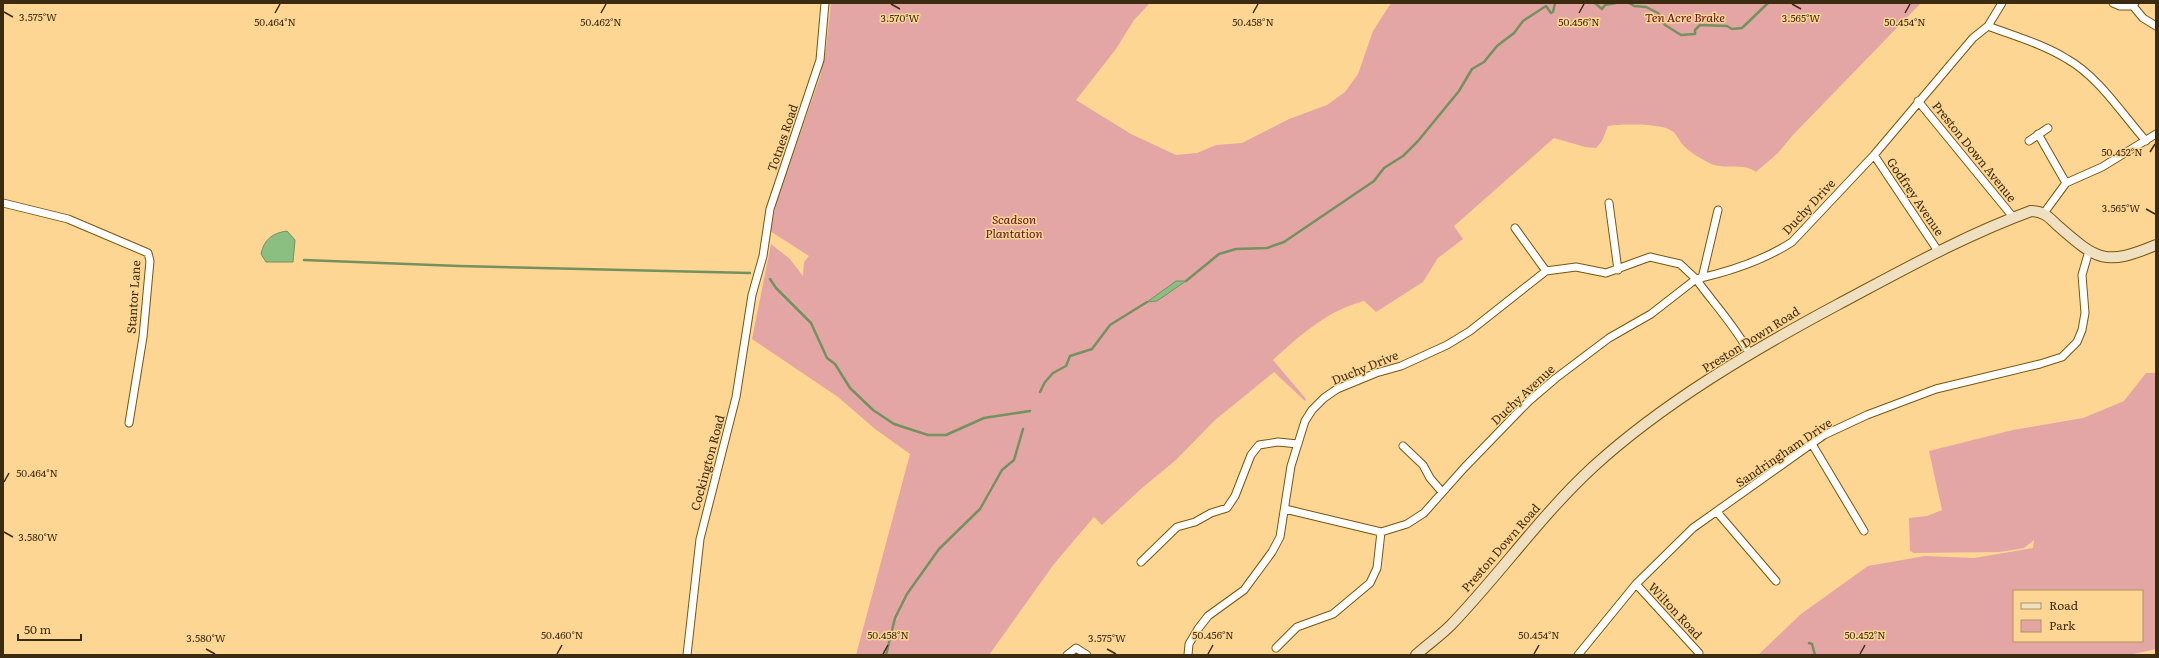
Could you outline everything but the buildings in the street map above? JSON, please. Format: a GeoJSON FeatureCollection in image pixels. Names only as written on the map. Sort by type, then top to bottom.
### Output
{"type":"FeatureCollection","features":[{"type":"Feature","properties":{"kind":"street","name":"Totnes Road"},"geometry":{"type":"LineString","coordinates":[[757,279],[770,209],[820,60],[826,3]]}},
{"type":"Feature","properties":{"kind":"street","name":"Duchy Drive"},"geometry":{"type":"LineString","coordinates":[[1699,279],[1777,252],[1792,242],[1874,155],[1918,101],[1973,38],[1988,26],[2002,3]]}},
{"type":"Feature","properties":{"kind":"street"},"geometry":{"type":"LineString","coordinates":[[2113,3],[2120,6],[2134,4],[2143,18],[2156,26]]}},
{"type":"Feature","properties":{"kind":"street"},"geometry":{"type":"LineString","coordinates":[[1988,26],[2042,46],[2068,59],[2090,77],[2146,141]]}},
{"type":"Feature","properties":{"kind":"street","name":"Preston Down Avenue"},"geometry":{"type":"LineString","coordinates":[[1918,101],[2013,217]]}},
{"type":"Feature","properties":{"kind":"street"},"geometry":{"type":"LineString","coordinates":[[2029,141],[2048,128]]}},
{"type":"Feature","properties":{"kind":"street"},"geometry":{"type":"LineString","coordinates":[[2038,134],[2066,183]]}},
{"type":"Feature","properties":{"kind":"street"},"geometry":{"type":"LineString","coordinates":[[2156,134],[2102,167],[2066,183],[2044,213],[2089,251],[2113,259],[2142,252],[2156,245]]}},
{"type":"Feature","properties":{"kind":"street","name":"Godfrey Avenue"},"geometry":{"type":"LineString","coordinates":[[1874,155],[1938,251]]}},
{"type":"Feature","properties":{"kind":"street","name":"Stantor Lane"},"geometry":{"type":"LineString","coordinates":[[3,203],[68,220],[148,253],[150,261],[143,337],[129,423]]}},
{"type":"Feature","properties":{"kind":"street"},"geometry":{"type":"LineString","coordinates":[[1609,203],[1618,270]]}},
{"type":"Feature","properties":{"kind":"street"},"geometry":{"type":"LineString","coordinates":[[1699,279],[1718,210]]}},
{"type":"Feature","properties":{"kind":"street","name":"Preston Down Road"},"geometry":{"type":"LineString","coordinates":[[1416,655],[1449,626],[1556,505],[1606,456],[1657,415],[1750,354],[1810,319],[1938,251],[2013,217],[2031,211],[2044,213]]}},
{"type":"Feature","properties":{"kind":"street"},"geometry":{"type":"LineString","coordinates":[[1515,228],[1546,271],[1576,267],[1606,273],[1618,270],[1650,257],[1680,264],[1699,279],[1722,315],[1741,336],[1750,354]]}},
{"type":"Feature","properties":{"kind":"street","name":"Sandringham Drive"},"geometry":{"type":"LineString","coordinates":[[1578,655],[1636,584],[1693,528],[1824,435],[1867,414],[1924,394],[2062,357],[2077,342],[2082,330],[2085,313],[2082,275],[2089,251]]}},
{"type":"Feature","properties":{"kind":"street","name":"Duchy Drive"},"geometry":{"type":"LineString","coordinates":[[1188,655],[1189,644],[1208,616],[1244,590],[1272,552],[1280,537],[1291,466],[1305,421],[1312,410],[1324,398],[1338,389],[1376,373],[1401,366],[1470,331],[1546,271]]}},
{"type":"Feature","properties":{"kind":"street","name":"Cockington Road"},"geometry":{"type":"LineString","coordinates":[[687,655],[700,539],[736,397],[748,314],[757,279]]}},
{"type":"Feature","properties":{"kind":"street","name":"Duchy Avenue"},"geometry":{"type":"LineString","coordinates":[[1381,532],[1407,524],[1424,513],[1442,492],[1529,401],[1556,378],[1609,338],[1651,314],[1699,279]]}},
{"type":"Feature","properties":{"kind":"street"},"geometry":{"type":"LineString","coordinates":[[1141,562],[1177,527],[1194,522],[1211,513],[1227,508],[1235,496],[1252,455],[1259,445],[1278,442],[1298,444]]}},
{"type":"Feature","properties":{"kind":"street"},"geometry":{"type":"LineString","coordinates":[[1812,444],[1864,531]]}},
{"type":"Feature","properties":{"kind":"street"},"geometry":{"type":"LineString","coordinates":[[1403,446],[1423,465],[1430,478],[1442,492]]}},
{"type":"Feature","properties":{"kind":"street"},"geometry":{"type":"LineString","coordinates":[[1276,648],[1297,627],[1333,614],[1370,583],[1377,568],[1381,532],[1285,509]]}},
{"type":"Feature","properties":{"kind":"street"},"geometry":{"type":"LineString","coordinates":[[1717,512],[1776,581]]}},
{"type":"Feature","properties":{"kind":"street","name":"Wilton Road"},"geometry":{"type":"LineString","coordinates":[[1636,584],[1699,653]]}},
{"type":"Feature","properties":{"kind":"street"},"geometry":{"type":"LineString","coordinates":[[1067,655],[1076,648],[1088,655]]}},
{"type":"Feature","properties":{"kind":"green space"},"geometry":{"type":"Polygon","coordinates":[[[831,3],[1150,3],[1134,20],[1116,49],[1076,100],[1131,134],[1176,155],[1197,153],[1216,145],[1242,143],[1289,119],[1327,105],[1345,92],[1358,74],[1373,31],[1391,3],[1921,3],[1792,136],[1778,153],[1756,172],[1745,167],[1717,166],[1711,164],[1689,150],[1672,131],[1667,128],[1650,125],[1608,126],[1602,141],[1596,148],[1585,147],[1554,138],[1454,226],[1463,239],[1438,258],[1423,282],[1376,312],[1364,301],[1351,305],[1326,317],[1304,333],[1273,360],[1306,399],[1305,401],[1274,372],[1215,420],[1176,460],[1142,488],[1102,525],[1094,517],[1054,564],[989,655],[856,655],[910,454],[875,429],[838,397],[752,339],[771,244],[790,259],[803,276],[804,262],[809,256],[770,231],[777,200],[820,77],[826,49],[831,3]]]}},
{"type":"Feature","properties":{"kind":"green space"},"geometry":{"type":"Polygon","coordinates":[[[2146,373],[2156,373],[2156,649],[2129,655],[1758,655],[1801,614],[1868,566],[1925,556],[1974,558],[2033,548],[2034,540],[2024,548],[2000,552],[1914,553],[1910,551],[1909,518],[1927,516],[1942,510],[1929,451],[2013,430],[2083,418],[2124,401],[2146,373]]]}},
{"type":"Feature","properties":{"kind":"shaded area"},"geometry":{"type":"Polygon","coordinates":[[[287,231],[295,240],[293,262],[266,262],[261,254],[264,244],[273,235],[287,231]]]}},
{"type":"Feature","properties":{"kind":"shaded area"},"geometry":{"type":"Polygon","coordinates":[[[1176,281],[1186,281],[1157,301],[1147,302],[1176,281]]]}},
{"type":"Feature","properties":{"kind":"waterway"},"geometry":{"type":"LineString","coordinates":[[1186,281],[1219,254],[1236,249],[1267,248],[1284,242],[1374,181],[1384,168],[1403,156],[1418,141],[1459,91],[1472,69],[1484,62],[1497,46],[1514,33],[1523,21],[1546,6],[1551,13],[1553,12],[1555,3]]}},
{"type":"Feature","properties":{"kind":"waterway"},"geometry":{"type":"LineString","coordinates":[[1595,3],[1602,9],[1605,5],[1616,3]]}},
{"type":"Feature","properties":{"kind":"waterway"},"geometry":{"type":"LineString","coordinates":[[1629,3],[1634,6],[1646,7],[1658,13],[1665,25],[1681,35],[1695,34],[1695,30],[1700,25],[1727,26],[1732,29],[1742,28],[1768,3]]}},
{"type":"Feature","properties":{"kind":"waterway"},"geometry":{"type":"LineString","coordinates":[[304,260],[459,266],[750,273]]}},
{"type":"Feature","properties":{"kind":"waterway"},"geometry":{"type":"LineString","coordinates":[[770,279],[776,288],[811,323],[827,358],[835,364],[850,388],[873,410],[894,424],[928,435],[946,435],[984,418],[1030,411]]}},
{"type":"Feature","properties":{"kind":"waterway"},"geometry":{"type":"LineString","coordinates":[[1040,392],[1045,382],[1053,373],[1066,366],[1070,356],[1092,349],[1110,325],[1147,302]]}},
{"type":"Feature","properties":{"kind":"waterway"},"geometry":{"type":"LineString","coordinates":[[886,655],[895,618],[907,594],[939,549],[980,509],[1002,470],[1014,460],[1023,429]]}},
{"type":"Feature","properties":{"kind":"waterway"},"geometry":{"type":"LineString","coordinates":[[1809,643],[1812,644],[1815,655]]}},
{"type":"Feature","properties":{"kind":"park label","name":"Ten Acre Brake"},"geometry":{"type":"Point","coordinates":[1685,18]}},
{"type":"Feature","properties":{"kind":"park label","name":"Scadson Plantation"},"geometry":{"type":"Point","coordinates":[1014,227]}}]}
